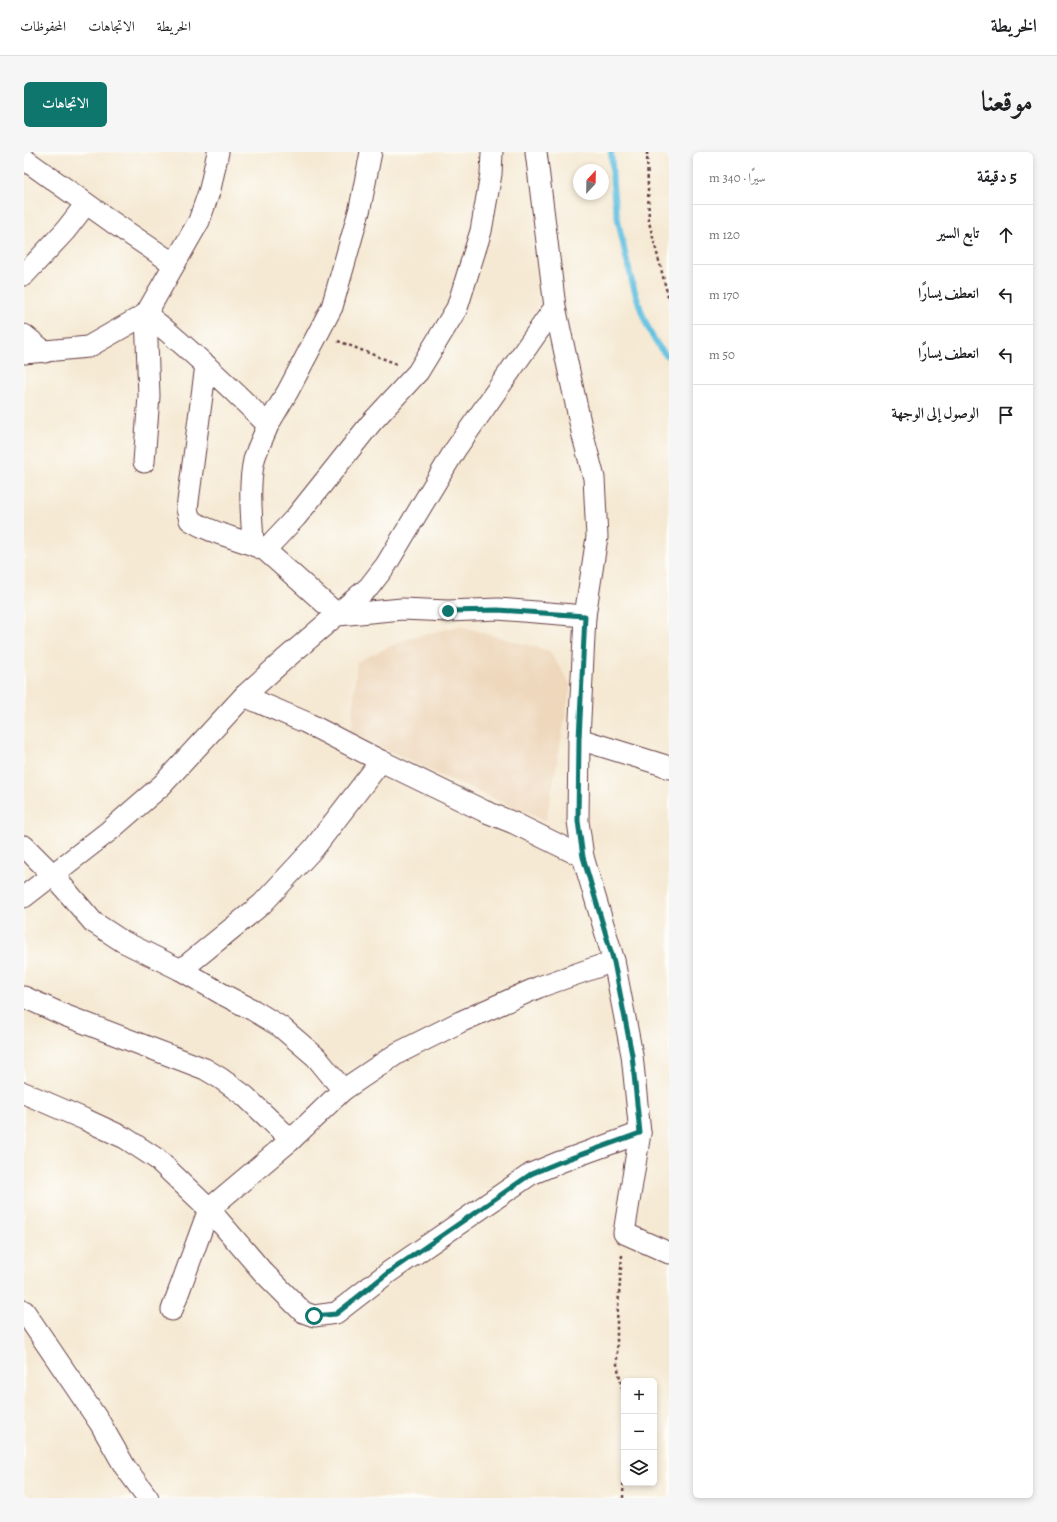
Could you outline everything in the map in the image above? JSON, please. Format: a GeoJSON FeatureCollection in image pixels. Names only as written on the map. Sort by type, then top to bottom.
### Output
{"type":"FeatureCollection","features":[{"type":"Feature","properties":{"kind":"street"},"geometry":{"type":"LineString","coordinates":[[24,353],[88,347],[146,314],[199,221],[210,189],[218,152]]}},
{"type":"Feature","properties":{"kind":"street"},"geometry":{"type":"LineString","coordinates":[[259,547],[251,513],[251,483],[254,459],[268,425],[332,308],[360,208],[371,152]]}},
{"type":"Feature","properties":{"kind":"street"},"geometry":{"type":"LineString","coordinates":[[259,547],[296,516],[371,423],[418,372],[456,308],[480,231],[491,174],[492,152]]}},
{"type":"Feature","properties":{"kind":"street"},"geometry":{"type":"LineString","coordinates":[[536,152],[555,307],[583,436],[594,478],[597,537],[585,616],[579,739],[578,821],[583,857],[614,962],[632,1055],[640,1133],[624,1233],[669,1252]]}},
{"type":"Feature","properties":{"kind":"street"},"geometry":{"type":"LineString","coordinates":[[24,159],[86,204],[174,264]]}},
{"type":"Feature","properties":{"kind":"street"},"geometry":{"type":"LineString","coordinates":[[24,275],[65,231],[86,204]]}},
{"type":"Feature","properties":{"kind":"street"},"geometry":{"type":"LineString","coordinates":[[24,897],[109,831],[162,785],[244,696],[369,587],[386,565],[455,450],[555,307]]}},
{"type":"Feature","properties":{"kind":"street"},"geometry":{"type":"LineString","coordinates":[[146,314],[175,337],[206,365],[268,425]]}},
{"type":"Feature","properties":{"kind":"street"},"geometry":{"type":"LineString","coordinates":[[144,462],[149,396],[146,314]]}},
{"type":"Feature","properties":{"kind":"street"},"geometry":{"type":"LineString","coordinates":[[24,335],[44,352]]}},
{"type":"Feature","properties":{"kind":"street"},"geometry":{"type":"LineString","coordinates":[[206,365],[187,509],[190,520],[203,528],[259,547],[338,614],[402,609],[448,611],[498,610],[585,616]]}},
{"type":"Feature","properties":{"kind":"street"},"geometry":{"type":"LineString","coordinates":[[244,696],[305,722],[381,761],[583,857]]}},
{"type":"Feature","properties":{"kind":"street"},"geometry":{"type":"LineString","coordinates":[[579,739],[669,768]]}},
{"type":"Feature","properties":{"kind":"street"},"geometry":{"type":"LineString","coordinates":[[182,970],[262,904],[314,848],[381,761]]}},
{"type":"Feature","properties":{"kind":"street"},"geometry":{"type":"LineString","coordinates":[[24,846],[53,875],[94,922],[122,941],[182,970],[224,995],[254,1010],[280,1027],[316,1057],[343,1090]]}},
{"type":"Feature","properties":{"kind":"street"},"geometry":{"type":"LineString","coordinates":[[172,1310],[209,1209],[291,1140],[343,1090],[398,1052],[460,1022],[539,987],[614,962]]}},
{"type":"Feature","properties":{"kind":"street"},"geometry":{"type":"LineString","coordinates":[[24,997],[205,1069],[245,1096],[291,1140]]}},
{"type":"Feature","properties":{"kind":"street"},"geometry":{"type":"LineString","coordinates":[[24,1093],[125,1138],[157,1159],[209,1209],[262,1271],[303,1312],[314,1316],[336,1314],[389,1272],[531,1174],[640,1133]]}},
{"type":"Feature","properties":{"kind":"street"},"geometry":{"type":"LineString","coordinates":[[24,1311],[100,1423],[125,1467],[148,1498]]}},
{"type":"Feature","properties":{"kind":"path"},"geometry":{"type":"LineString","coordinates":[[647,152],[649,222],[669,300]]}},
{"type":"Feature","properties":{"kind":"path"},"geometry":{"type":"LineString","coordinates":[[318,334],[418,372]]}},
{"type":"Feature","properties":{"kind":"path"},"geometry":{"type":"LineString","coordinates":[[621,1383],[617,1364],[617,1320],[624,1233]]}},
{"type":"Feature","properties":{"kind":"path"},"geometry":{"type":"LineString","coordinates":[[623,1486],[623,1498]]}},
{"type":"Feature","properties":{"kind":"shaded area"},"geometry":{"type":"Polygon","coordinates":[[[459,626],[549,651],[571,685],[546,821],[439,775],[351,733],[357,662],[406,639],[459,626]]]}},
{"type":"Feature","properties":{"kind":"waterway"},"geometry":{"type":"LineString","coordinates":[[611,152],[615,204],[633,286],[649,329],[658,346],[669,357]]}},
{"type":"Feature","properties":{"kind":"route"},"geometry":{"type":"LineString","coordinates":[[314,1316],[336,1314],[389,1272],[531,1174],[640,1133],[632,1055],[614,962],[583,857],[578,821],[580,708],[585,616],[498,610],[448,611]]}}]}
